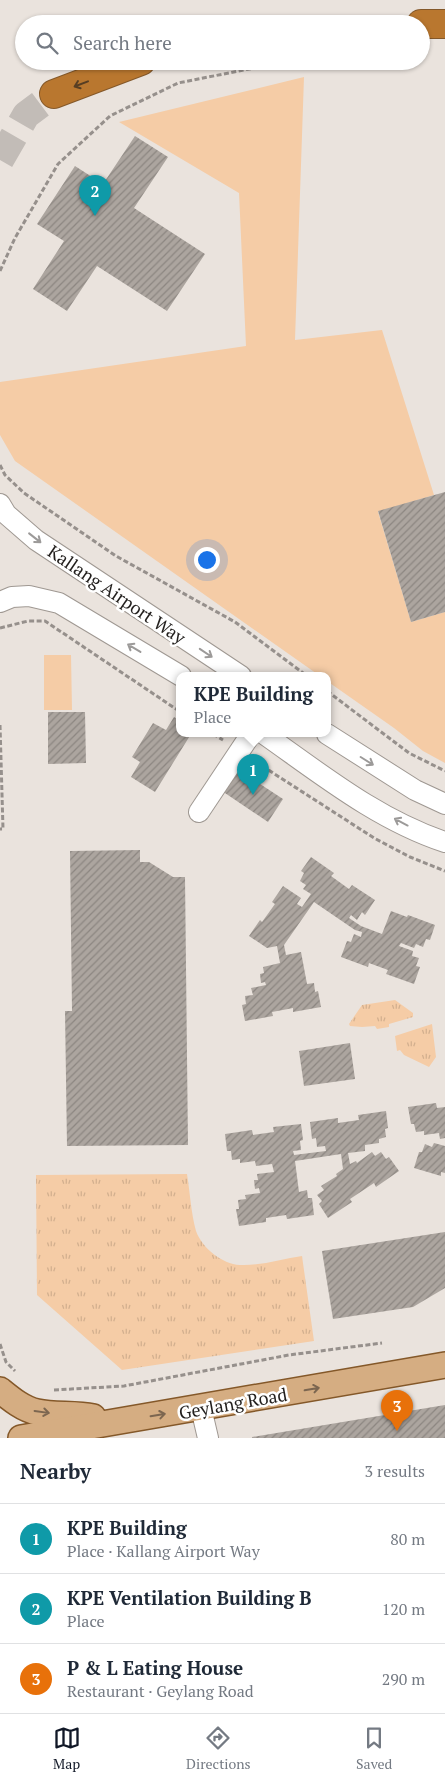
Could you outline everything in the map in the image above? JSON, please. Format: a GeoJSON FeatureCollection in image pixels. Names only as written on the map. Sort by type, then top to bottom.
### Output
{"type":"FeatureCollection","features":[{"type":"Feature","properties":{"kind":"highway"},"geometry":{"type":"LineString","coordinates":[[430,24],[445,24]]}},
{"type":"Feature","properties":{"kind":"highway"},"geometry":{"type":"LineString","coordinates":[[54,94],[117,70]]}},
{"type":"Feature","properties":{"kind":"main road","name":"Geylang Road"},"geometry":{"type":"LineString","coordinates":[[21,1438],[445,1366]]}},
{"type":"Feature","properties":{"kind":"main road"},"geometry":{"type":"LineString","coordinates":[[9,1382],[15,1402],[37,1412],[82,1415],[116,1422]]}},
{"type":"Feature","properties":{"kind":"street","name":"Kallang Airport Way"},"geometry":{"type":"LineString","coordinates":[[0,504],[6,514],[36,540],[235,672]]}},
{"type":"Feature","properties":{"kind":"street","name":"Kallang Airport Way"},"geometry":{"type":"LineString","coordinates":[[0,602],[29,596],[59,603],[176,673]]}},
{"type":"Feature","properties":{"kind":"street"},"geometry":{"type":"LineString","coordinates":[[199,812],[249,737]]}},
{"type":"Feature","properties":{"kind":"street"},"geometry":{"type":"LineString","coordinates":[[268,737],[361,802],[425,835],[445,842]]}},
{"type":"Feature","properties":{"kind":"street"},"geometry":{"type":"LineString","coordinates":[[331,737],[415,790],[445,804]]}},
{"type":"Feature","properties":{"kind":"street"},"geometry":{"type":"LineString","coordinates":[[201,1408],[208,1438]]}},
{"type":"Feature","properties":{"kind":"path"},"geometry":{"type":"LineString","coordinates":[[0,271],[15,238],[58,164],[110,116],[178,83],[244,70]]}},
{"type":"Feature","properties":{"kind":"path"},"geometry":{"type":"LineString","coordinates":[[0,465],[4,475],[24,493],[116,556],[235,622],[302,672]]}},
{"type":"Feature","properties":{"kind":"path"},"geometry":{"type":"LineString","coordinates":[[0,628],[28,621],[45,621],[176,709]]}},
{"type":"Feature","properties":{"kind":"path"},"geometry":{"type":"LineString","coordinates":[[331,694],[409,753],[445,771]]}},
{"type":"Feature","properties":{"kind":"path"},"geometry":{"type":"LineString","coordinates":[[0,725],[3,829],[0,829]]}},
{"type":"Feature","properties":{"kind":"path"},"geometry":{"type":"LineString","coordinates":[[218,737],[374,838],[410,857],[445,871]]}},
{"type":"Feature","properties":{"kind":"path"},"geometry":{"type":"LineString","coordinates":[[47,1390],[124,1386],[289,1355],[382,1343]]}},
{"type":"Feature","properties":{"kind":"path"},"geometry":{"type":"LineString","coordinates":[[0,1344],[6,1362],[9,1382]]}},
{"type":"Feature","properties":{"kind":"green space"},"geometry":{"type":"Polygon","coordinates":[[[304,77],[295,340],[382,330],[434,495],[378,512],[411,622],[445,612],[445,763],[423,751],[331,684],[331,672],[314,672],[15,461],[0,435],[0,382],[246,346],[239,193],[119,122],[304,77]]]}},
{"type":"Feature","properties":{"kind":"green space"},"geometry":{"type":"Polygon","coordinates":[[[44,655],[71,655],[72,710],[44,710],[44,655]]]}},
{"type":"Feature","properties":{"kind":"green space"},"geometry":{"type":"Polygon","coordinates":[[[395,1000],[413,1013],[413,1017],[389,1024],[389,1027],[377,1029],[375,1026],[350,1026],[349,1024],[362,1005],[395,1000]]]}},
{"type":"Feature","properties":{"kind":"green space"},"geometry":{"type":"Polygon","coordinates":[[[432,1024],[436,1057],[429,1067],[404,1055],[400,1050],[397,1051],[395,1036],[432,1024]]]}},
{"type":"Feature","properties":{"kind":"green space"},"geometry":{"type":"Polygon","coordinates":[[[187,1174],[196,1231],[203,1243],[213,1254],[226,1262],[240,1265],[302,1256],[314,1341],[122,1370],[37,1295],[36,1175],[187,1174]]]}},
{"type":"Feature","properties":{"kind":"building"},"geometry":{"type":"Polygon","coordinates":[[[135,136],[168,157],[134,208],[205,254],[167,311],[97,266],[67,311],[33,289],[64,241],[37,224],[75,166],[103,184],[135,136]]]}},
{"type":"Feature","properties":{"kind":"building"},"geometry":{"type":"Polygon","coordinates":[[[445,492],[445,612],[411,622],[378,511],[445,492]]]}},
{"type":"Feature","properties":{"kind":"building"},"geometry":{"type":"Polygon","coordinates":[[[48,712],[85,712],[86,763],[48,764],[48,712]]]}},
{"type":"Feature","properties":{"kind":"building"},"geometry":{"type":"Polygon","coordinates":[[[174,717],[176,718],[176,737],[189,737],[155,792],[131,777],[140,762],[132,757],[153,723],[166,730],[174,717]]]}},
{"type":"Feature","properties":{"kind":"building"},"geometry":{"type":"Polygon","coordinates":[[[237,769],[283,799],[268,822],[222,791],[237,769]]]}},
{"type":"Feature","properties":{"kind":"building"},"geometry":{"type":"Polygon","coordinates":[[[140,850],[140,862],[149,862],[173,877],[185,877],[188,1145],[67,1146],[65,1011],[72,1011],[70,851],[140,850]]]}},
{"type":"Feature","properties":{"kind":"building"},"geometry":{"type":"Polygon","coordinates":[[[311,857],[334,873],[331,876],[349,889],[352,885],[375,900],[365,915],[362,912],[357,920],[351,915],[349,918],[361,926],[382,934],[391,911],[435,925],[430,940],[426,939],[423,947],[416,944],[414,948],[401,943],[399,946],[413,951],[412,956],[419,958],[416,966],[420,967],[414,984],[386,974],[388,970],[369,963],[368,967],[341,957],[347,941],[351,942],[354,934],[361,937],[362,932],[355,930],[314,902],[284,945],[286,955],[301,952],[307,984],[314,983],[315,992],[318,991],[321,1007],[293,1012],[293,1008],[272,1012],[273,1016],[245,1021],[242,1005],[246,1004],[245,996],[253,995],[251,988],[266,985],[265,982],[261,983],[260,974],[264,973],[263,967],[280,963],[277,946],[267,948],[249,936],[260,920],[262,922],[275,904],[272,902],[283,886],[301,898],[297,904],[302,907],[311,894],[303,889],[306,885],[300,881],[304,873],[301,871],[311,857]]]}},
{"type":"Feature","properties":{"kind":"building"},"geometry":{"type":"Polygon","coordinates":[[[350,1043],[355,1079],[304,1086],[299,1051],[350,1043]]]}},
{"type":"Feature","properties":{"kind":"building"},"geometry":{"type":"Polygon","coordinates":[[[436,1103],[437,1108],[445,1107],[445,1138],[440,1139],[439,1133],[424,1135],[424,1131],[416,1132],[414,1124],[411,1124],[408,1107],[436,1103]]]}},
{"type":"Feature","properties":{"kind":"building"},"geometry":{"type":"Polygon","coordinates":[[[386,1111],[388,1128],[385,1129],[386,1137],[379,1139],[379,1143],[365,1145],[365,1151],[348,1153],[350,1164],[356,1161],[357,1163],[372,1152],[375,1156],[381,1152],[386,1159],[389,1157],[399,1171],[376,1187],[374,1183],[350,1199],[352,1202],[328,1218],[319,1204],[322,1201],[317,1195],[324,1190],[321,1186],[337,1176],[336,1174],[343,1169],[341,1154],[295,1161],[299,1192],[307,1190],[308,1198],[312,1198],[314,1215],[287,1219],[286,1215],[266,1218],[266,1222],[239,1226],[236,1209],[239,1209],[238,1200],[246,1199],[245,1195],[260,1193],[259,1188],[255,1189],[254,1180],[258,1180],[257,1174],[274,1172],[272,1164],[256,1166],[255,1161],[240,1163],[240,1159],[232,1160],[231,1151],[227,1151],[225,1134],[252,1130],[253,1135],[274,1132],[273,1127],[301,1124],[303,1140],[300,1141],[301,1150],[293,1151],[294,1155],[326,1151],[325,1146],[317,1147],[316,1138],[312,1139],[310,1122],[338,1118],[338,1123],[359,1120],[358,1115],[386,1111]]]}},
{"type":"Feature","properties":{"kind":"building"},"geometry":{"type":"Polygon","coordinates":[[[434,1143],[445,1146],[445,1173],[441,1172],[441,1176],[414,1168],[419,1152],[422,1152],[425,1144],[432,1147],[434,1143]]]}},
{"type":"Feature","properties":{"kind":"building"},"geometry":{"type":"Polygon","coordinates":[[[445,1232],[445,1288],[413,1307],[333,1319],[322,1251],[445,1232]]]}},
{"type":"Feature","properties":{"kind":"building"},"geometry":{"type":"Polygon","coordinates":[[[445,1405],[445,1438],[252,1438],[252,1437],[445,1405]]]}},
{"type":"Feature","properties":{"kind":"tunnel"},"geometry":{"type":"LineString","coordinates":[[0,160],[26,115],[54,94]]}},
{"type":"Feature","properties":{"kind":"place","name":"KPE Ventilation Building B"},"geometry":{"type":"Point","coordinates":[95,216]}},
{"type":"Feature","properties":{"kind":"place","name":"KPE Building"},"geometry":{"type":"Point","coordinates":[253,795]}},
{"type":"Feature","properties":{"kind":"place","name":"P & L Eating House"},"geometry":{"type":"Point","coordinates":[397,1431]}}]}
